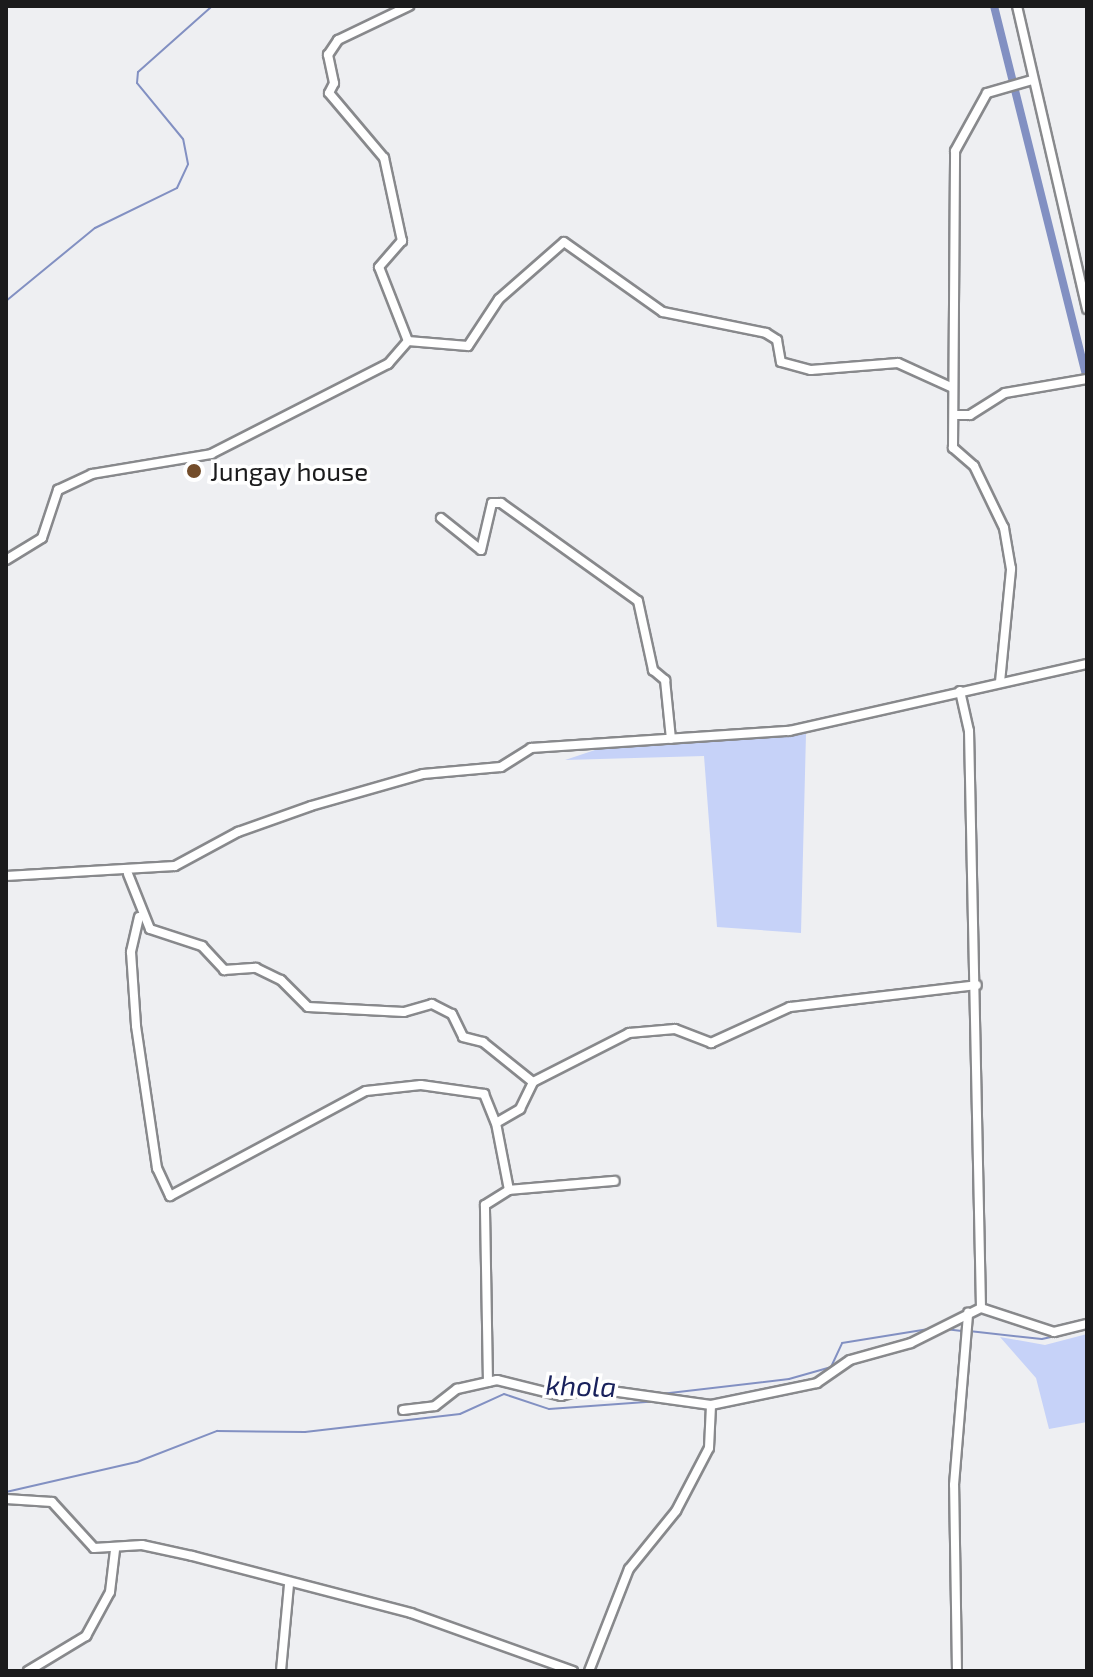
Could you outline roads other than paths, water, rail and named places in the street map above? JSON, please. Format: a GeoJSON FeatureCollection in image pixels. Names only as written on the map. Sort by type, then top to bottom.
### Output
{"type":"FeatureCollection","features":[{"type":"Feature","properties":{"kind":"street"},"geometry":{"type":"LineString","coordinates":[[408,341],[379,267],[402,241],[384,158],[329,93],[334,83],[328,55],[338,40],[409,6]]}},
{"type":"Feature","properties":{"kind":"street"},"geometry":{"type":"LineString","coordinates":[[1017,6],[1028,80],[1087,309]]}},
{"type":"Feature","properties":{"kind":"street"},"geometry":{"type":"LineString","coordinates":[[1000,682],[1011,569],[1004,528],[974,466],[953,448],[955,151],[987,93],[1028,80]]}},
{"type":"Feature","properties":{"kind":"street"},"geometry":{"type":"LineString","coordinates":[[408,341],[468,346],[499,299],[564,242],[663,312],[766,333],[777,340],[781,362],[811,370],[898,363],[953,388]]}},
{"type":"Feature","properties":{"kind":"street"},"geometry":{"type":"LineString","coordinates":[[6,560],[42,538],[58,490],[141,461],[211,454],[388,364],[408,341]]}},
{"type":"Feature","properties":{"kind":"street"},"geometry":{"type":"LineString","coordinates":[[954,415],[970,415],[1005,393],[1087,379]]}},
{"type":"Feature","properties":{"kind":"street"},"geometry":{"type":"LineString","coordinates":[[441,518],[481,550],[492,503],[501,503],[548,543],[638,601],[653,670],[665,680],[671,739]]}},
{"type":"Feature","properties":{"kind":"street"},"geometry":{"type":"LineString","coordinates":[[6,876],[128,874],[175,866],[238,832],[423,774],[501,767],[531,748],[789,731],[1087,664]]}},
{"type":"Feature","properties":{"kind":"street"},"geometry":{"type":"LineString","coordinates":[[960,691],[969,731],[977,985],[981,1308]]}},
{"type":"Feature","properties":{"kind":"street"},"geometry":{"type":"LineString","coordinates":[[128,874],[139,917],[131,952],[136,1026],[157,1168],[170,1196],[366,1091],[421,1085],[484,1094],[496,1123],[509,1190]]}},
{"type":"Feature","properties":{"kind":"street"},"geometry":{"type":"LineString","coordinates":[[139,917],[150,929],[202,946],[224,970],[256,968],[281,980],[308,1007],[404,1012],[432,1004],[452,1014],[463,1037],[492,1047],[533,1082]]}},
{"type":"Feature","properties":{"kind":"street"},"geometry":{"type":"LineString","coordinates":[[496,1123],[520,1109],[533,1082],[629,1033],[675,1029],[711,1043],[790,1007],[977,985]]}},
{"type":"Feature","properties":{"kind":"street"},"geometry":{"type":"LineString","coordinates":[[488,1382],[485,1205],[509,1190],[615,1181]]}},
{"type":"Feature","properties":{"kind":"street"},"geometry":{"type":"LineString","coordinates":[[403,1410],[435,1406],[457,1389],[488,1382],[561,1396],[590,1388],[711,1405],[817,1383],[850,1360],[911,1343],[981,1308],[1054,1332],[1087,1324]]}},
{"type":"Feature","properties":{"kind":"street"},"geometry":{"type":"LineString","coordinates":[[957,1671],[954,1485],[968,1313]]}},
{"type":"Feature","properties":{"kind":"street"},"geometry":{"type":"LineString","coordinates":[[589,1671],[629,1569],[676,1511],[709,1448],[711,1405]]}},
{"type":"Feature","properties":{"kind":"street"},"geometry":{"type":"LineString","coordinates":[[6,1499],[52,1502],[94,1548],[115,1550],[142,1545],[411,1613],[573,1671]]}},
{"type":"Feature","properties":{"kind":"street"},"geometry":{"type":"LineString","coordinates":[[28,1671],[86,1636],[110,1592],[115,1550]]}},
{"type":"Feature","properties":{"kind":"street"},"geometry":{"type":"LineString","coordinates":[[281,1671],[289,1584]]}},
{"type":"Feature","properties":{"kind":"waterway"},"geometry":{"type":"LineString","coordinates":[[6,301],[95,228],[177,188],[188,164],[183,139],[137,83],[138,72],[212,6]]}},
{"type":"Feature","properties":{"kind":"waterway"},"geometry":{"type":"LineString","coordinates":[[994,6],[1087,380]]}},
{"type":"Feature","properties":{"kind":"waterway","name":"khola"},"geometry":{"type":"LineString","coordinates":[[661,1394],[789,1379],[831,1367],[842,1343],[935,1328]]}},
{"type":"Feature","properties":{"kind":"waterway","name":"khola"},"geometry":{"type":"LineString","coordinates":[[945,1329],[962,1331]]}},
{"type":"Feature","properties":{"kind":"waterway","name":"khola"},"geometry":{"type":"LineString","coordinates":[[969,1331],[1042,1339],[1087,1329]]}},
{"type":"Feature","properties":{"kind":"waterway","name":"khola"},"geometry":{"type":"LineString","coordinates":[[6,1492],[137,1462],[217,1431],[305,1432],[460,1414],[504,1394],[549,1409],[660,1401]]}},
{"type":"Feature","properties":{"kind":"place","name":"Jungay house"},"geometry":{"type":"Point","coordinates":[194,471]}}]}
